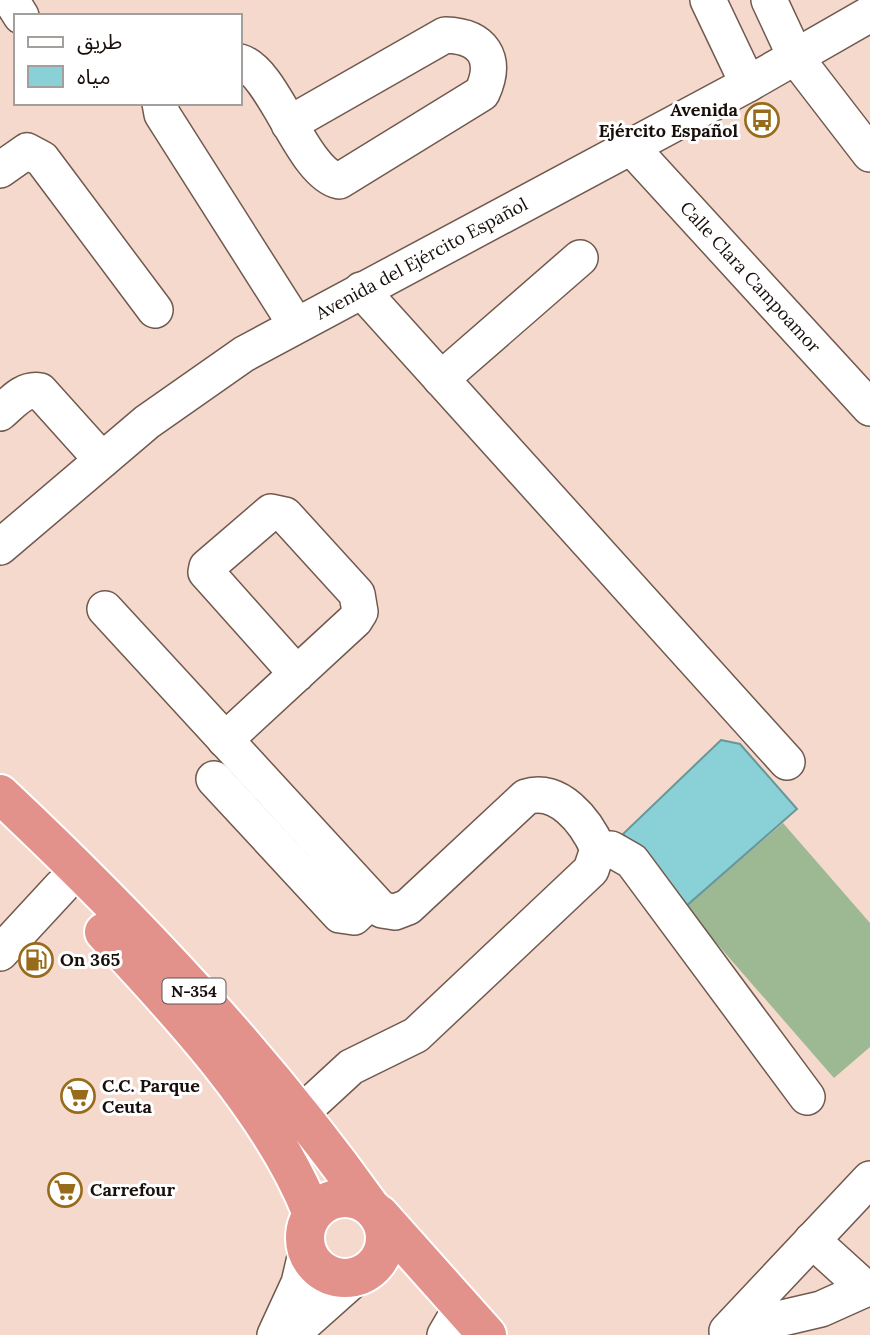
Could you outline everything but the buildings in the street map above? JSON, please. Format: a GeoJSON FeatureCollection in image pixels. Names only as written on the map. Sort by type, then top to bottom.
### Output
{"type":"FeatureCollection","features":[{"type":"Feature","properties":{"kind":"highway","name":"N-354"},"geometry":{"type":"LineString","coordinates":[[0,794],[142,933],[300,1114],[454,1321]]}},
{"type":"Feature","properties":{"kind":"highway","name":"N-354"},"geometry":{"type":"LineString","coordinates":[[0,825],[62,886],[192,1032],[278,1140],[298,1175],[312,1260],[331,1275],[361,1275],[417,1283],[454,1321],[487,1335]]}},
{"type":"Feature","properties":{"kind":"highway"},"geometry":{"type":"LineString","coordinates":[[309,1231],[333,1199],[346,1197],[374,1210],[384,1226],[383,1252],[361,1275]]}},
{"type":"Feature","properties":{"kind":"street"},"geometry":{"type":"LineString","coordinates":[[708,0],[748,84]]}},
{"type":"Feature","properties":{"kind":"street"},"geometry":{"type":"LineString","coordinates":[[769,0],[796,58],[855,117],[870,154]]}},
{"type":"Feature","properties":{"kind":"street","name":"Avenida del Ejército Español"},"geometry":{"type":"LineString","coordinates":[[0,547],[102,460],[195,387],[296,325],[796,58],[861,13]]}},
{"type":"Feature","properties":{"kind":"street"},"geometry":{"type":"LineString","coordinates":[[242,63],[252,69],[289,124],[325,175],[339,181],[482,93],[489,77],[488,59],[479,44],[463,35],[446,35],[289,124]]}},
{"type":"Feature","properties":{"kind":"street"},"geometry":{"type":"LineString","coordinates":[[160,105],[162,114],[296,325]]}},
{"type":"Feature","properties":{"kind":"street","name":"Calle Clara Campoamor"},"geometry":{"type":"LineString","coordinates":[[630,146],[870,408]]}},
{"type":"Feature","properties":{"kind":"street"},"geometry":{"type":"LineString","coordinates":[[0,170],[27,151],[42,159],[155,310]]}},
{"type":"Feature","properties":{"kind":"street"},"geometry":{"type":"LineString","coordinates":[[441,379],[580,258]]}},
{"type":"Feature","properties":{"kind":"street"},"geometry":{"type":"LineString","coordinates":[[361,290],[787,762]]}},
{"type":"Feature","properties":{"kind":"street"},"geometry":{"type":"LineString","coordinates":[[0,413],[23,393],[40,391],[102,460]]}},
{"type":"Feature","properties":{"kind":"street"},"geometry":{"type":"LineString","coordinates":[[225,740],[297,674],[355,620],[360,612],[361,603],[357,594],[285,515],[271,512],[207,568],[206,572],[297,674]]}},
{"type":"Feature","properties":{"kind":"street"},"geometry":{"type":"LineString","coordinates":[[105,609],[382,910],[395,912],[408,907],[526,797],[537,793],[560,799],[593,837],[598,849],[591,870],[416,1035],[351,1066],[300,1114]]}},
{"type":"Feature","properties":{"kind":"street"},"geometry":{"type":"LineString","coordinates":[[214,779],[340,915],[354,917],[372,900]]}},
{"type":"Feature","properties":{"kind":"street"},"geometry":{"type":"LineString","coordinates":[[598,849],[611,849],[632,860],[807,1097]]}},
{"type":"Feature","properties":{"kind":"street"},"geometry":{"type":"LineString","coordinates":[[0,953],[62,886]]}},
{"type":"Feature","properties":{"kind":"street"},"geometry":{"type":"LineString","coordinates":[[812,1240],[868,1288],[820,1322],[727,1331],[812,1240],[870,1178]]}},
{"type":"Feature","properties":{"kind":"street"},"geometry":{"type":"LineString","coordinates":[[275,1335],[299,1283],[309,1231]]}},
{"type":"Feature","properties":{"kind":"street"},"geometry":{"type":"LineString","coordinates":[[290,1335],[361,1275]]}},
{"type":"Feature","properties":{"kind":"green space"},"geometry":{"type":"Polygon","coordinates":[[[783,823],[870,923],[870,1047],[834,1078],[685,907],[783,823]]]}},
{"type":"Feature","properties":{"kind":"water"},"geometry":{"type":"Polygon","coordinates":[[[721,740],[740,744],[797,809],[685,907],[623,834],[721,740]]]}},
{"type":"Feature","properties":{"kind":"place","name":"Avenida Ejército Español"},"geometry":{"type":"Point","coordinates":[762,120]}},
{"type":"Feature","properties":{"kind":"place","name":"On 365"},"geometry":{"type":"Point","coordinates":[36,960]}},
{"type":"Feature","properties":{"kind":"place","name":"C.C. Parque Ceuta"},"geometry":{"type":"Point","coordinates":[78,1096]}},
{"type":"Feature","properties":{"kind":"place","name":"Carrefour"},"geometry":{"type":"Point","coordinates":[65,1190]}}]}
